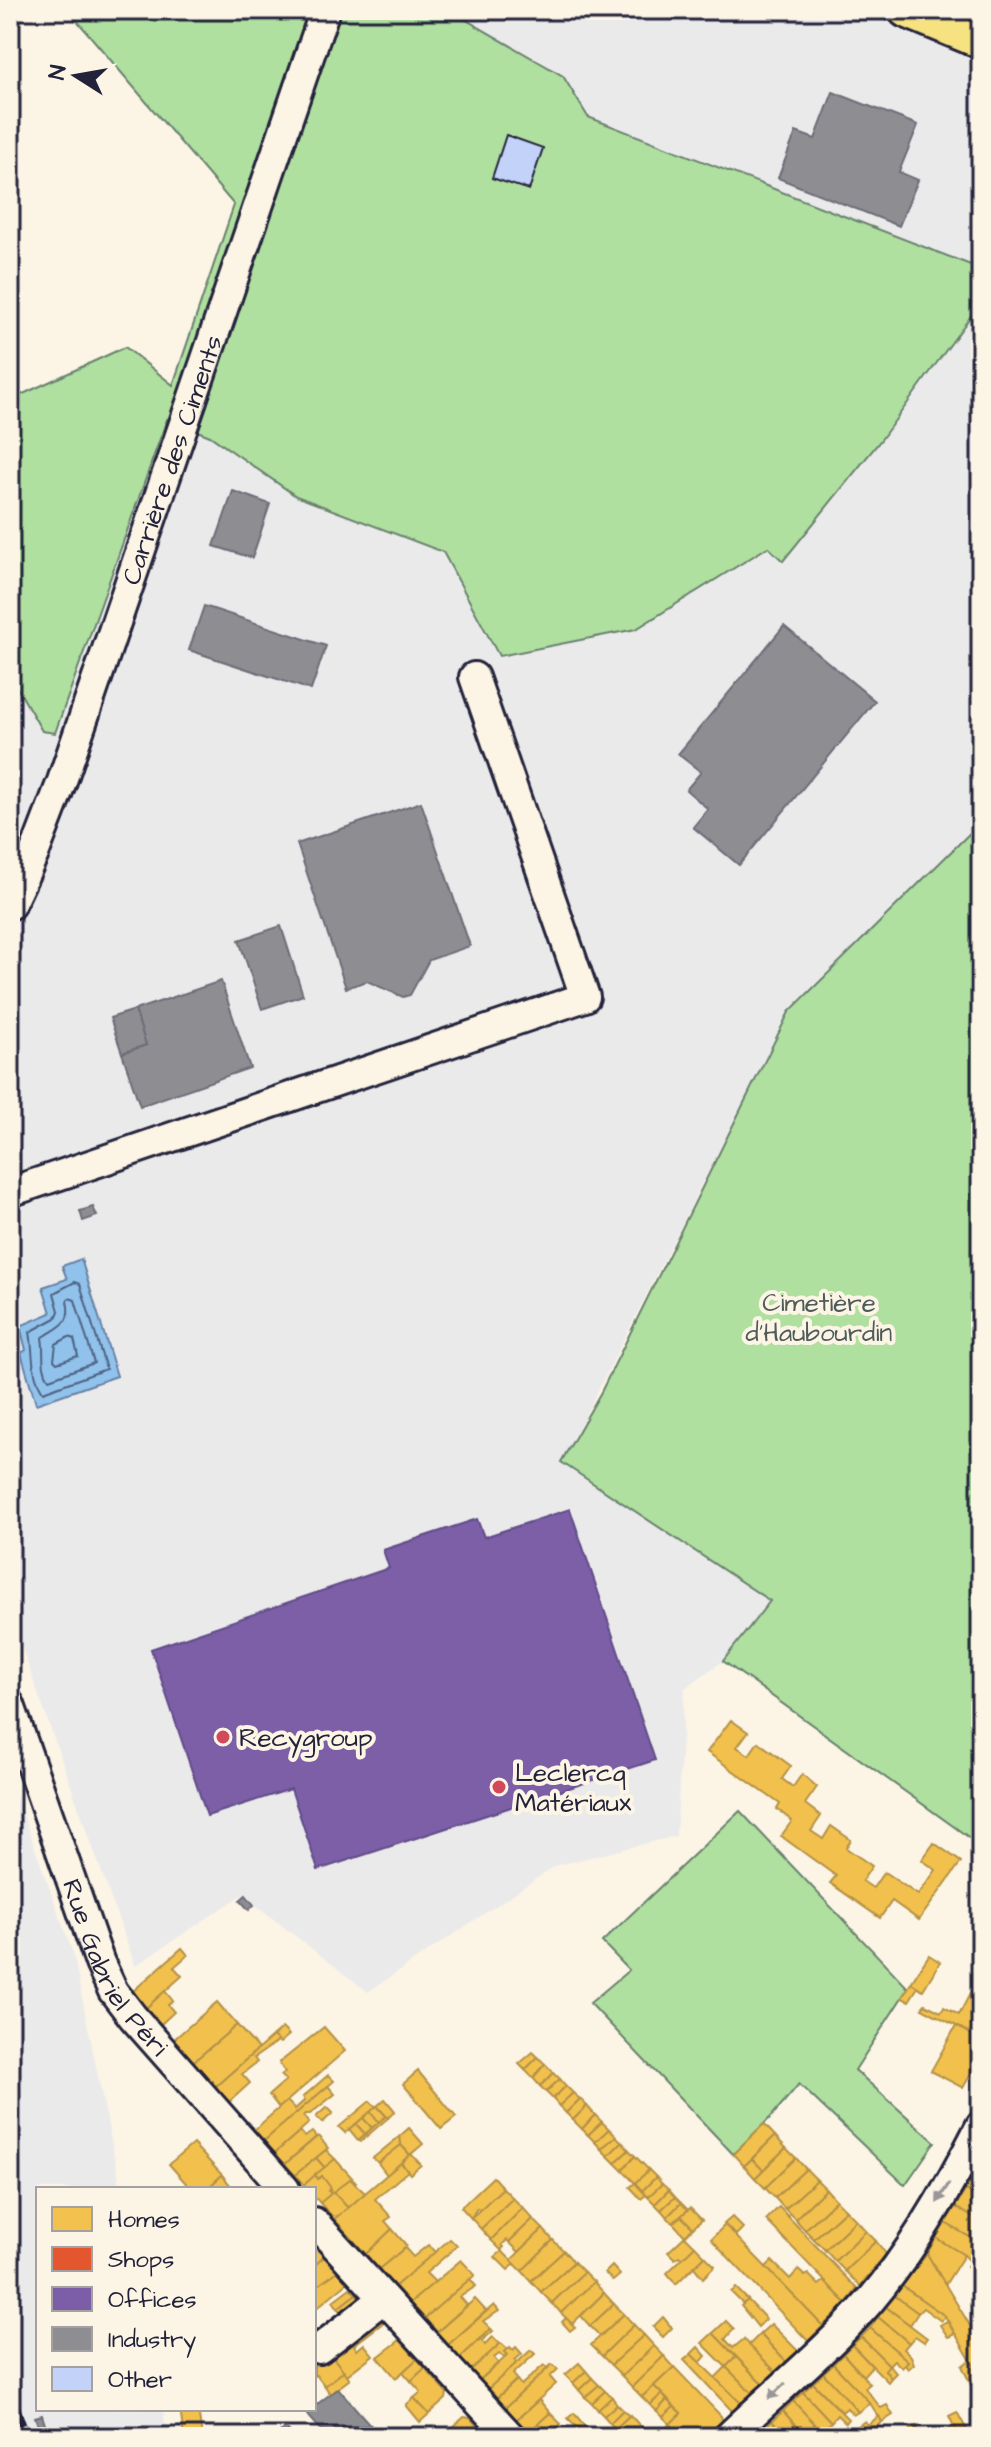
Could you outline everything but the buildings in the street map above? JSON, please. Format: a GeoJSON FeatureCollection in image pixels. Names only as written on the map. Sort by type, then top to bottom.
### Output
{"type":"FeatureCollection","features":[{"type":"Feature","properties":{"kind":"main road"},"geometry":{"type":"LineString","coordinates":[[906,10],[981,41]]}},
{"type":"Feature","properties":{"kind":"street","name":"Carrière des Ciments"},"geometry":{"type":"LineString","coordinates":[[10,905],[62,781],[325,10]]}},
{"type":"Feature","properties":{"kind":"street"},"geometry":{"type":"LineString","coordinates":[[10,1192],[585,997],[474,677]]}},
{"type":"Feature","properties":{"kind":"street","name":"Rue Gabriel Péri"},"geometry":{"type":"LineString","coordinates":[[10,1705],[100,1963],[113,1991],[283,2187]]}},
{"type":"Feature","properties":{"kind":"street"},"geometry":{"type":"LineString","coordinates":[[728,2437],[870,2301],[927,2219],[981,2125]]}},
{"type":"Feature","properties":{"kind":"street"},"geometry":{"type":"LineString","coordinates":[[316,2224],[511,2437]]}},
{"type":"Feature","properties":{"kind":"street"},"geometry":{"type":"LineString","coordinates":[[319,2349],[383,2299]]}},
{"type":"Feature","properties":{"kind":"shaded area"},"geometry":{"type":"Polygon","coordinates":[[[449,10],[981,10],[981,269],[588,117],[563,76],[449,10]]]}},
{"type":"Feature","properties":{"kind":"shaded area"},"geometry":{"type":"Polygon","coordinates":[[[981,302],[981,822],[789,1012],[562,1462],[770,1601],[723,1661],[685,1688],[676,1836],[555,1866],[368,1992],[242,1895],[135,1966],[10,1615],[10,675],[41,731],[55,733],[166,418],[210,436],[296,496],[443,552],[499,656],[636,629],[768,547],[783,560],[880,441],[981,302]]]}},
{"type":"Feature","properties":{"kind":"shaded area"},"geometry":{"type":"Polygon","coordinates":[[[10,1779],[73,1953],[121,2187],[36,2187],[36,2411],[163,2411],[167,2437],[10,2437],[10,1779]]]}},
{"type":"Feature","properties":{"kind":"green space"},"geometry":{"type":"Polygon","coordinates":[[[68,10],[449,10],[563,76],[588,117],[981,269],[981,302],[880,441],[783,561],[768,547],[636,629],[499,656],[443,552],[296,496],[210,436],[167,419],[55,733],[42,731],[10,675],[10,400],[125,347],[173,385],[234,205],[68,10]]]}},
{"type":"Feature","properties":{"kind":"green space","name":"Cimetière d'Haubourdin"},"geometry":{"type":"Polygon","coordinates":[[[981,822],[981,1846],[723,1661],[770,1601],[561,1462],[601,1392],[789,1012],[981,822]]]}},
{"type":"Feature","properties":{"kind":"green space"},"geometry":{"type":"Polygon","coordinates":[[[740,1811],[908,1988],[855,2070],[935,2142],[905,2185],[799,2084],[733,2154],[590,2003],[629,1970],[602,1942],[740,1811]]]}},
{"type":"Feature","properties":{"kind":"water"},"geometry":{"type":"Polygon","coordinates":[[[81,1259],[117,1376],[36,1404],[21,1353],[26,1350],[20,1326],[51,1313],[43,1287],[67,1279],[62,1266],[81,1259]]]}},
{"type":"Feature","properties":{"kind":"railway"},"geometry":{"type":"LineString","coordinates":[[10,2391],[26,2437]]}},
{"type":"Feature","properties":{"kind":"railway"},"geometry":{"type":"LineString","coordinates":[[10,2430],[12,2437]]}},
{"type":"Feature","properties":{"kind":"place","name":"Recygroup"},"geometry":{"type":"Point","coordinates":[223,1737]}},
{"type":"Feature","properties":{"kind":"place","name":"Leclercq Matériaux"},"geometry":{"type":"Point","coordinates":[499,1787]}}]}
